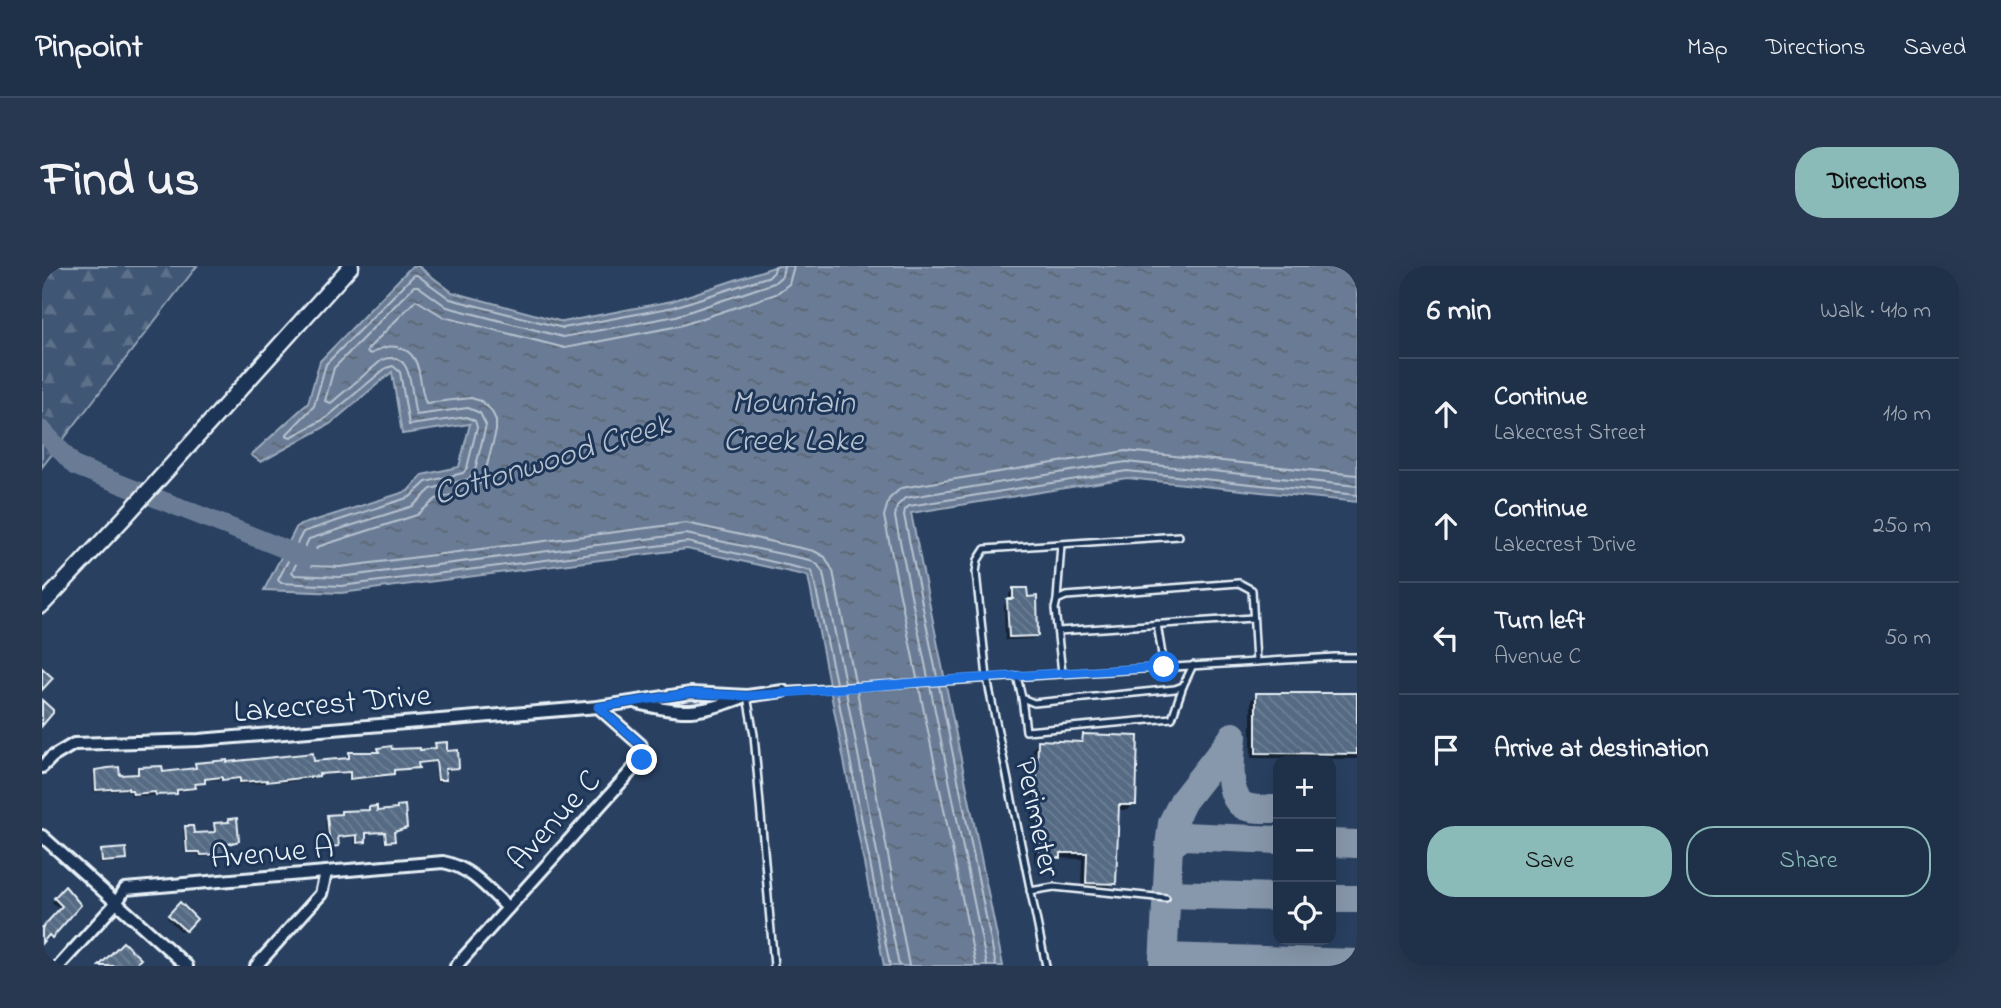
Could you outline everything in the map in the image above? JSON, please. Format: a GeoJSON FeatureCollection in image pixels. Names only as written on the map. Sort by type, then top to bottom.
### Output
{"type":"FeatureCollection","features":[{"type":"Feature","properties":{"kind":"street"},"geometry":{"type":"LineString","coordinates":[[42,605],[351,266]]}},
{"type":"Feature","properties":{"kind":"street","name":"Lakecrest Drive"},"geometry":{"type":"LineString","coordinates":[[42,767],[52,757],[75,744],[199,740],[598,707],[691,693],[747,696],[783,691]]}},
{"type":"Feature","properties":{"kind":"street","name":"Lakecrest Drive"},"geometry":{"type":"LineString","coordinates":[[632,702],[666,710],[693,712],[708,710],[747,696]]}},
{"type":"Feature","properties":{"kind":"street","name":"Avenue C"},"geometry":{"type":"LineString","coordinates":[[456,966],[642,760],[641,745],[598,707]]}},
{"type":"Feature","properties":{"kind":"street"},"geometry":{"type":"LineString","coordinates":[[42,836],[187,966]]}},
{"type":"Feature","properties":{"kind":"street","name":"Avenue A"},"geometry":{"type":"LineString","coordinates":[[59,966],[117,902],[125,889],[443,862],[469,872],[508,908]]}},
{"type":"Feature","properties":{"kind":"street"},"geometry":{"type":"LineString","coordinates":[[256,966],[321,894],[326,873]]}},
{"type":"Feature","properties":{"kind":"lane"},"geometry":{"type":"LineString","coordinates":[[1062,673],[1055,609],[1061,544],[1179,536]]}},
{"type":"Feature","properties":{"kind":"lane","name":"Perimeter"},"geometry":{"type":"LineString","coordinates":[[1046,966],[987,678],[976,572],[978,560],[985,549],[1061,544]]}},
{"type":"Feature","properties":{"kind":"lane"},"geometry":{"type":"LineString","coordinates":[[1057,600],[1066,596],[1239,583],[1252,590],[1256,662]]}},
{"type":"Feature","properties":{"kind":"lane"},"geometry":{"type":"LineString","coordinates":[[1058,631],[1253,618]]}},
{"type":"Feature","properties":{"kind":"lane"},"geometry":{"type":"LineString","coordinates":[[1157,624],[1164,667]]}},
{"type":"Feature","properties":{"kind":"lane","name":"Lakecrest Drive"},"geometry":{"type":"LineString","coordinates":[[783,691],[1357,657]]}},
{"type":"Feature","properties":{"kind":"lane"},"geometry":{"type":"LineString","coordinates":[[1017,676],[1026,731],[1172,718],[1193,665]]}},
{"type":"Feature","properties":{"kind":"lane"},"geometry":{"type":"LineString","coordinates":[[1022,698],[1034,703],[1175,690],[1183,686]]}},
{"type":"Feature","properties":{"kind":"lane"},"geometry":{"type":"LineString","coordinates":[[747,696],[754,735],[774,966]]}},
{"type":"Feature","properties":{"kind":"lane"},"geometry":{"type":"LineString","coordinates":[[1030,891],[1054,887],[1166,898]]}},
{"type":"Feature","properties":{"kind":"green space"},"geometry":{"type":"Polygon","coordinates":[[[42,266],[197,266],[42,467],[42,266]]]}},
{"type":"Feature","properties":{"kind":"water","name":"Mountain Creek Lake"},"geometry":{"type":"Polygon","coordinates":[[[412,266],[418,266],[452,292],[563,322],[672,301],[777,266],[1357,266],[1357,502],[1127,478],[911,513],[1003,966],[884,966],[808,576],[687,549],[341,593],[264,590],[297,526],[408,491],[422,475],[459,467],[470,424],[402,434],[392,372],[330,424],[261,462],[251,455],[308,403],[320,361],[412,266]]]}},
{"type":"Feature","properties":{"kind":"building"},"geometry":{"type":"Polygon","coordinates":[[[1013,588],[1027,588],[1028,597],[1037,596],[1038,636],[1009,637],[1007,599],[1013,599],[1013,588]]]}},
{"type":"Feature","properties":{"kind":"building"},"geometry":{"type":"Polygon","coordinates":[[[42,668],[53,678],[42,690],[42,668]]]}},
{"type":"Feature","properties":{"kind":"building"},"geometry":{"type":"Polygon","coordinates":[[[1256,693],[1357,693],[1357,754],[1256,753],[1256,693]]]}},
{"type":"Feature","properties":{"kind":"building"},"geometry":{"type":"Polygon","coordinates":[[[42,700],[53,713],[42,726],[42,700]]]}},
{"type":"Feature","properties":{"kind":"building"},"geometry":{"type":"Polygon","coordinates":[[[1083,734],[1138,736],[1136,805],[1119,805],[1116,884],[1086,883],[1087,853],[1061,853],[1061,858],[1039,857],[1040,818],[1036,818],[1038,740],[1082,742],[1083,734]]]}},
{"type":"Feature","properties":{"kind":"building"},"geometry":{"type":"Polygon","coordinates":[[[447,742],[447,751],[458,750],[459,768],[445,769],[446,780],[438,780],[436,761],[418,763],[419,768],[394,770],[394,774],[350,779],[350,772],[267,782],[240,782],[240,778],[222,780],[222,777],[205,779],[205,783],[195,784],[196,788],[177,790],[177,794],[133,794],[128,788],[96,790],[95,770],[108,768],[119,767],[120,775],[138,774],[138,767],[162,766],[163,772],[196,768],[195,763],[313,753],[314,761],[349,758],[349,752],[379,752],[378,748],[391,746],[392,749],[436,748],[435,743],[447,742]]]}},
{"type":"Feature","properties":{"kind":"building"},"geometry":{"type":"Polygon","coordinates":[[[405,805],[407,828],[394,832],[395,841],[386,842],[385,832],[366,833],[366,842],[357,843],[357,835],[338,837],[339,846],[330,847],[327,815],[341,814],[341,811],[369,810],[369,807],[377,806],[377,811],[397,809],[397,806],[405,805]]]}},
{"type":"Feature","properties":{"kind":"building"},"geometry":{"type":"Polygon","coordinates":[[[237,818],[239,841],[225,845],[226,854],[201,855],[200,852],[187,852],[185,826],[193,826],[194,833],[215,832],[214,823],[229,822],[228,819],[237,818]]]}},
{"type":"Feature","properties":{"kind":"building"},"geometry":{"type":"Polygon","coordinates":[[[126,848],[127,860],[102,862],[101,850],[126,848]]]}},
{"type":"Feature","properties":{"kind":"building"},"geometry":{"type":"Polygon","coordinates":[[[65,886],[81,905],[52,938],[49,935],[42,943],[42,928],[62,906],[54,898],[65,886]]]}},
{"type":"Feature","properties":{"kind":"building"},"geometry":{"type":"Polygon","coordinates":[[[180,902],[197,919],[186,931],[168,915],[180,902]]]}},
{"type":"Feature","properties":{"kind":"building"},"geometry":{"type":"Polygon","coordinates":[[[123,942],[141,959],[134,966],[99,966],[123,942]]]}},
{"type":"Feature","properties":{"kind":"waterway","name":"Cottonwood Creek"},"geometry":{"type":"LineString","coordinates":[[42,430],[75,466],[305,557],[309,556]]}},
{"type":"Feature","properties":{"kind":"taxiway"},"geometry":{"type":"LineString","coordinates":[[1233,736],[1231,774],[1238,801],[1252,808],[1273,809]]}},
{"type":"Feature","properties":{"kind":"taxiway"},"geometry":{"type":"LineString","coordinates":[[1169,846],[1172,823],[1183,801],[1233,737]]}},
{"type":"Feature","properties":{"kind":"taxiway"},"geometry":{"type":"LineString","coordinates":[[1163,966],[1169,846],[1183,836],[1273,840]]}},
{"type":"Feature","properties":{"kind":"taxiway"},"geometry":{"type":"LineString","coordinates":[[1336,843],[1357,844]]}},
{"type":"Feature","properties":{"kind":"taxiway"},"geometry":{"type":"LineString","coordinates":[[1167,894],[1273,897]]}},
{"type":"Feature","properties":{"kind":"taxiway"},"geometry":{"type":"LineString","coordinates":[[1336,899],[1357,899]]}},
{"type":"Feature","properties":{"kind":"taxiway"},"geometry":{"type":"LineString","coordinates":[[1163,957],[1357,963]]}},
{"type":"Feature","properties":{"kind":"route"},"geometry":{"type":"LineString","coordinates":[[642,760],[641,745],[598,707],[691,693],[747,696],[783,691],[1164,667]]}}]}
